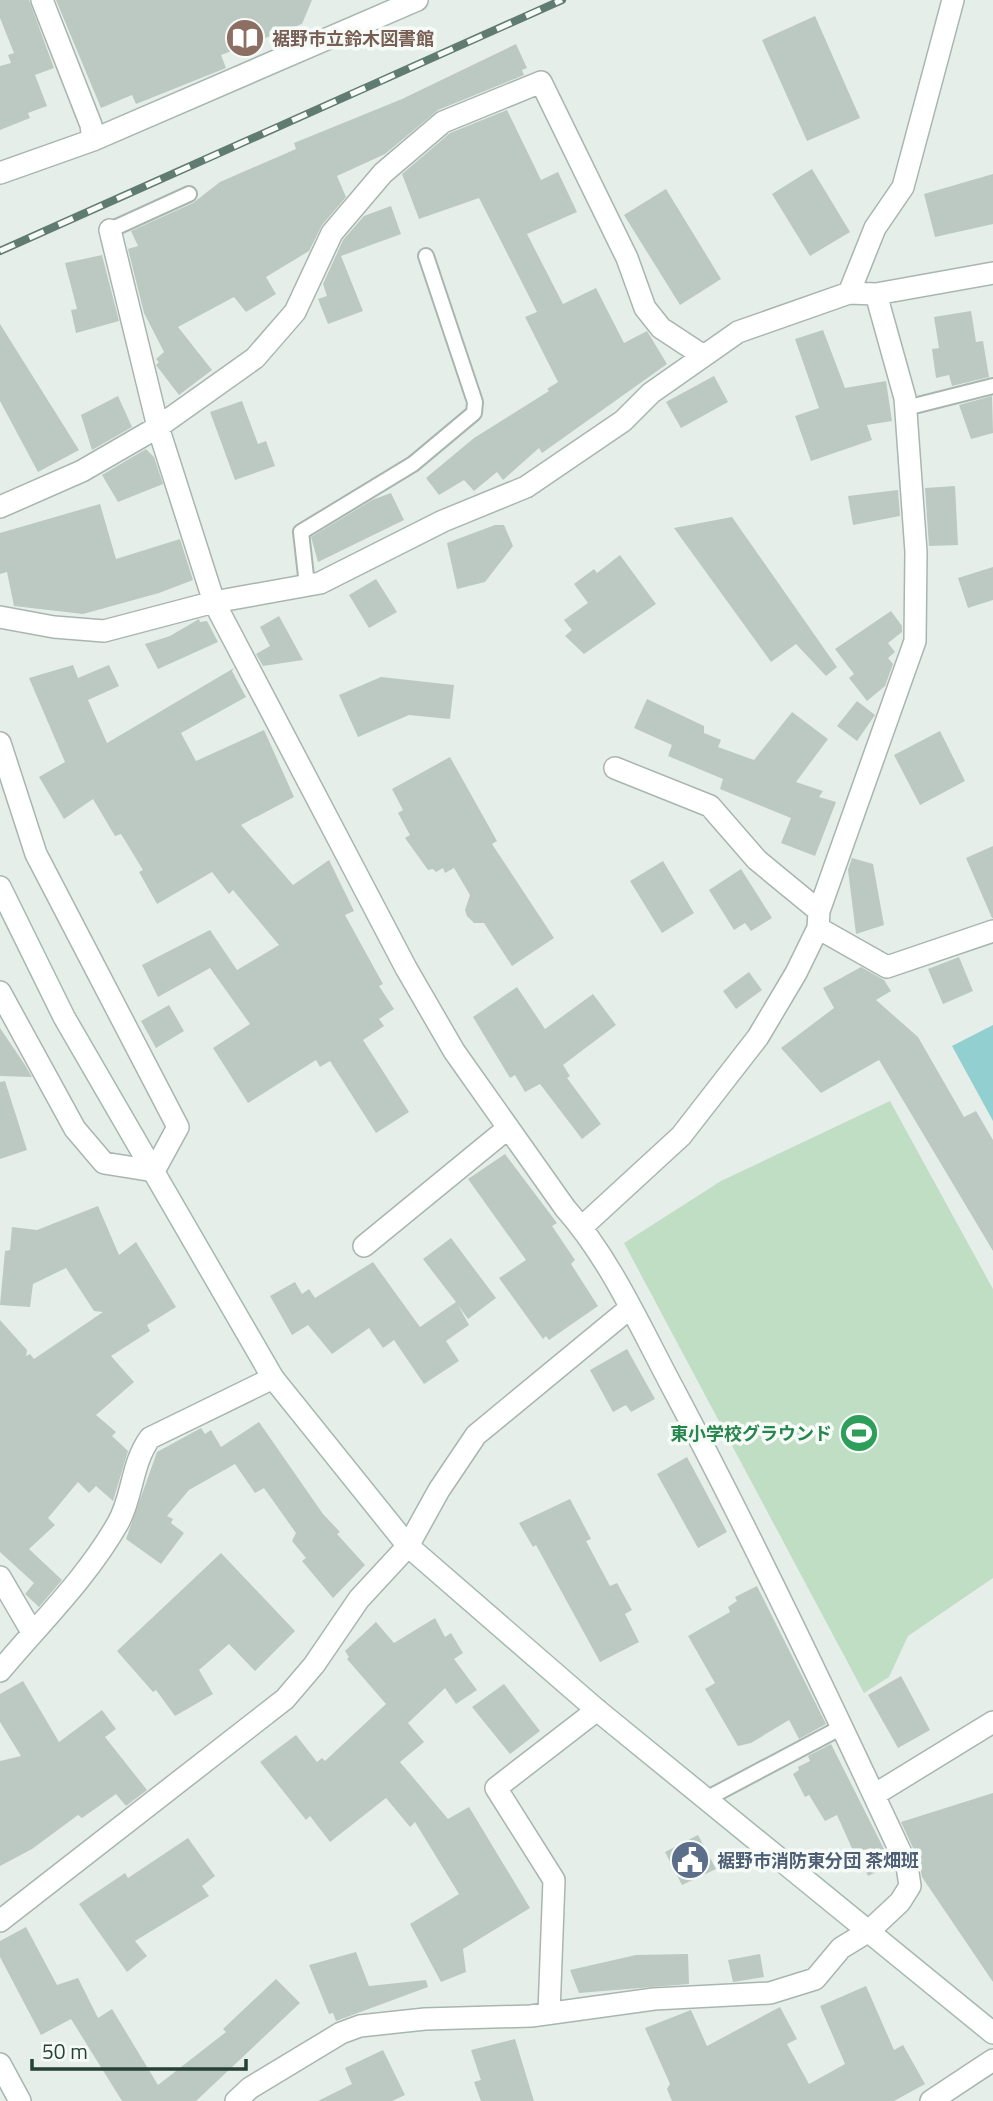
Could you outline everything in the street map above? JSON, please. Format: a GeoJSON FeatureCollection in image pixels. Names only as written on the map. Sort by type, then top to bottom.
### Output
{"type":"FeatureCollection","features":[{"type":"Feature","properties":{"kind":"street"},"geometry":{"type":"LineString","coordinates":[[42,0],[90,125],[93,140]]}},
{"type":"Feature","properties":{"kind":"street"},"geometry":{"type":"LineString","coordinates":[[0,173],[93,140],[417,0]]}},
{"type":"Feature","properties":{"kind":"street"},"geometry":{"type":"LineString","coordinates":[[849,293],[875,228],[903,187],[953,0]]}},
{"type":"Feature","properties":{"kind":"street"},"geometry":{"type":"LineString","coordinates":[[0,507],[71,477],[158,427],[255,358],[295,312],[332,233],[383,173],[443,122],[541,82],[627,258],[645,308],[661,328],[702,355]]}},
{"type":"Feature","properties":{"kind":"street"},"geometry":{"type":"LineString","coordinates":[[110,230],[158,427],[214,602],[406,968],[454,1051],[582,1227],[630,1308],[725,1487],[842,1727],[907,1866],[910,1886],[900,1902],[870,1931],[841,1948],[815,1979],[770,1993],[654,2000],[531,2016],[425,2019],[360,2026],[330,2040],[250,2088],[236,2101]]}},
{"type":"Feature","properties":{"kind":"street"},"geometry":{"type":"LineString","coordinates":[[0,617],[54,627],[104,631],[214,602],[320,583],[443,522],[526,487],[623,421],[651,393],[738,332],[849,293],[876,293],[993,273]]}},
{"type":"Feature","properties":{"kind":"street"},"geometry":{"type":"LineString","coordinates":[[582,1227],[681,1136],[758,1037],[796,973],[818,919],[915,641],[916,552],[906,408],[876,293]]}},
{"type":"Feature","properties":{"kind":"street"},"geometry":{"type":"LineString","coordinates":[[2,751],[37,854],[178,1127],[154,1171]]}},
{"type":"Feature","properties":{"kind":"street"},"geometry":{"type":"LineString","coordinates":[[615,768],[710,806],[757,860],[818,919],[887,967],[993,932]]}},
{"type":"Feature","properties":{"kind":"street"},"geometry":{"type":"LineString","coordinates":[[4,896],[64,1017],[274,1378],[408,1546],[597,1710],[993,2033]]}},
{"type":"Feature","properties":{"kind":"street"},"geometry":{"type":"LineString","coordinates":[[0,992],[75,1129],[104,1163],[154,1171]]}},
{"type":"Feature","properties":{"kind":"street"},"geometry":{"type":"LineString","coordinates":[[364,1246],[508,1128]]}},
{"type":"Feature","properties":{"kind":"street"},"geometry":{"type":"LineString","coordinates":[[0,1921],[285,1699],[314,1665],[359,1598],[408,1546],[439,1490],[476,1435],[630,1308]]}},
{"type":"Feature","properties":{"kind":"street"},"geometry":{"type":"LineString","coordinates":[[0,1671],[89,1569],[119,1522],[142,1449],[150,1438],[274,1378]]}},
{"type":"Feature","properties":{"kind":"street"},"geometry":{"type":"LineString","coordinates":[[0,1577],[32,1632]]}},
{"type":"Feature","properties":{"kind":"street"},"geometry":{"type":"LineString","coordinates":[[549,2013],[554,1880],[496,1788],[597,1710]]}},
{"type":"Feature","properties":{"kind":"street"},"geometry":{"type":"LineString","coordinates":[[874,1795],[993,1722]]}},
{"type":"Feature","properties":{"kind":"street"},"geometry":{"type":"LineString","coordinates":[[931,2101],[993,2060]]}},
{"type":"Feature","properties":{"kind":"street"},"geometry":{"type":"LineString","coordinates":[[0,2064],[20,2101]]}},
{"type":"Feature","properties":{"kind":"lane"},"geometry":{"type":"LineString","coordinates":[[110,230],[189,194]]}},
{"type":"Feature","properties":{"kind":"lane"},"geometry":{"type":"LineString","coordinates":[[307,585],[301,532],[413,464],[474,413],[475,402],[426,256]]}},
{"type":"Feature","properties":{"kind":"lane"},"geometry":{"type":"LineString","coordinates":[[906,408],[993,386]]}},
{"type":"Feature","properties":{"kind":"lane"},"geometry":{"type":"LineString","coordinates":[[706,1799],[842,1727]]}},
{"type":"Feature","properties":{"kind":"green space","name":"東小学校グラウンド"},"geometry":{"type":"Polygon","coordinates":[[[890,1101],[993,1289],[993,1578],[908,1636],[889,1677],[864,1693],[624,1243],[721,1181],[890,1101]]]}},
{"type":"Feature","properties":{"kind":"water"},"geometry":{"type":"Polygon","coordinates":[[[993,1025],[993,1121],[952,1046],[993,1025]]]}},
{"type":"Feature","properties":{"kind":"building"},"geometry":{"type":"Polygon","coordinates":[[[0,0],[29,0],[54,68],[35,75],[47,106],[28,113],[30,118],[0,130],[0,66],[11,63],[8,55],[14,53],[0,18],[0,0]]]}},
{"type":"Feature","properties":{"kind":"building"},"geometry":{"type":"Polygon","coordinates":[[[56,0],[312,0],[302,24],[221,55],[226,68],[136,104],[132,95],[101,108],[56,0]]]}},
{"type":"Feature","properties":{"kind":"building"},"geometry":{"type":"Polygon","coordinates":[[[815,16],[860,118],[807,141],[762,40],[815,16]]]}},
{"type":"Feature","properties":{"kind":"building"},"geometry":{"type":"Polygon","coordinates":[[[516,44],[527,68],[522,70],[524,75],[438,110],[385,154],[337,176],[346,197],[322,225],[309,251],[266,277],[276,294],[246,312],[234,297],[178,327],[212,370],[179,395],[156,365],[159,362],[156,359],[164,352],[144,313],[128,249],[138,246],[131,231],[193,203],[220,182],[296,149],[294,143],[402,99],[516,44]]]}},
{"type":"Feature","properties":{"kind":"building"},"geometry":{"type":"Polygon","coordinates":[[[507,110],[541,180],[558,172],[577,212],[527,234],[563,304],[596,288],[624,343],[647,331],[667,364],[542,453],[539,448],[503,480],[497,472],[474,491],[464,480],[439,495],[426,478],[474,438],[549,391],[547,389],[558,382],[525,317],[537,312],[479,198],[419,219],[402,174],[450,133],[507,110]]]}},
{"type":"Feature","properties":{"kind":"building"},"geometry":{"type":"Polygon","coordinates":[[[812,169],[850,232],[810,256],[772,194],[812,169]]]}},
{"type":"Feature","properties":{"kind":"building"},"geometry":{"type":"Polygon","coordinates":[[[993,174],[993,224],[935,237],[924,194],[993,174]]]}},
{"type":"Feature","properties":{"kind":"building"},"geometry":{"type":"Polygon","coordinates":[[[666,189],[721,279],[680,305],[624,215],[666,189]]]}},
{"type":"Feature","properties":{"kind":"building"},"geometry":{"type":"Polygon","coordinates":[[[391,206],[401,234],[341,256],[363,311],[328,324],[318,299],[327,296],[323,284],[343,240],[364,216],[391,206]]]}},
{"type":"Feature","properties":{"kind":"building"},"geometry":{"type":"Polygon","coordinates":[[[102,255],[119,321],[76,333],[71,310],[77,309],[65,263],[102,255]]]}},
{"type":"Feature","properties":{"kind":"building"},"geometry":{"type":"Polygon","coordinates":[[[971,311],[976,342],[983,341],[989,377],[952,386],[949,375],[936,378],[932,349],[939,348],[934,317],[971,311]]]}},
{"type":"Feature","properties":{"kind":"building"},"geometry":{"type":"Polygon","coordinates":[[[0,324],[79,450],[38,472],[0,401],[0,324]]]}},
{"type":"Feature","properties":{"kind":"building"},"geometry":{"type":"Polygon","coordinates":[[[823,330],[845,388],[886,381],[892,421],[867,425],[872,440],[811,461],[795,416],[819,408],[795,339],[823,330]]]}},
{"type":"Feature","properties":{"kind":"building"},"geometry":{"type":"Polygon","coordinates":[[[714,376],[728,402],[681,428],[666,402],[714,376]]]}},
{"type":"Feature","properties":{"kind":"building"},"geometry":{"type":"Polygon","coordinates":[[[118,396],[132,427],[92,450],[81,415],[118,396]]]}},
{"type":"Feature","properties":{"kind":"building"},"geometry":{"type":"Polygon","coordinates":[[[992,396],[993,433],[971,439],[959,405],[992,396]]]}},
{"type":"Feature","properties":{"kind":"building"},"geometry":{"type":"Polygon","coordinates":[[[242,401],[258,444],[266,441],[275,466],[235,480],[210,412],[242,401]]]}},
{"type":"Feature","properties":{"kind":"building"},"geometry":{"type":"Polygon","coordinates":[[[146,449],[154,457],[163,484],[118,502],[102,475],[146,449]]]}},
{"type":"Feature","properties":{"kind":"building"},"geometry":{"type":"Polygon","coordinates":[[[955,486],[958,545],[929,546],[925,488],[955,486]]]}},
{"type":"Feature","properties":{"kind":"building"},"geometry":{"type":"Polygon","coordinates":[[[898,490],[900,516],[853,525],[848,496],[898,490]]]}},
{"type":"Feature","properties":{"kind":"building"},"geometry":{"type":"Polygon","coordinates":[[[391,493],[404,520],[318,562],[311,537],[372,500],[391,493]]]}},
{"type":"Feature","properties":{"kind":"building"},"geometry":{"type":"Polygon","coordinates":[[[100,504],[116,559],[180,539],[193,580],[159,593],[83,614],[14,606],[7,572],[0,574],[0,533],[100,504]]]}},
{"type":"Feature","properties":{"kind":"building"},"geometry":{"type":"Polygon","coordinates":[[[732,517],[837,667],[826,676],[796,644],[771,662],[674,528],[732,517]]]}},
{"type":"Feature","properties":{"kind":"building"},"geometry":{"type":"Polygon","coordinates":[[[495,525],[504,525],[513,546],[485,582],[457,589],[447,543],[495,525]]]}},
{"type":"Feature","properties":{"kind":"building"},"geometry":{"type":"Polygon","coordinates":[[[620,555],[656,604],[584,654],[565,636],[572,630],[564,620],[588,603],[574,584],[594,569],[597,573],[620,555]]]}},
{"type":"Feature","properties":{"kind":"building"},"geometry":{"type":"Polygon","coordinates":[[[993,567],[993,600],[968,608],[958,578],[993,567]]]}},
{"type":"Feature","properties":{"kind":"building"},"geometry":{"type":"Polygon","coordinates":[[[376,579],[397,612],[369,628],[349,595],[376,579]]]}},
{"type":"Feature","properties":{"kind":"building"},"geometry":{"type":"Polygon","coordinates":[[[891,611],[902,626],[902,632],[888,643],[895,652],[888,658],[893,664],[885,686],[867,701],[849,678],[854,674],[835,649],[891,611]]]}},
{"type":"Feature","properties":{"kind":"building"},"geometry":{"type":"Polygon","coordinates":[[[279,616],[303,660],[263,666],[256,654],[270,646],[260,627],[279,616]]]}},
{"type":"Feature","properties":{"kind":"building"},"geometry":{"type":"Polygon","coordinates":[[[199,619],[200,622],[207,621],[218,642],[158,669],[145,644],[170,636],[199,619]]]}},
{"type":"Feature","properties":{"kind":"building"},"geometry":{"type":"Polygon","coordinates":[[[73,665],[78,678],[109,665],[119,686],[88,700],[107,743],[234,668],[232,671],[246,697],[181,733],[196,761],[264,730],[294,797],[241,825],[293,885],[329,860],[354,911],[345,915],[383,984],[379,986],[394,1009],[379,1019],[384,1026],[363,1040],[409,1112],[376,1133],[330,1061],[320,1067],[316,1060],[248,1103],[213,1048],[250,1024],[210,968],[158,997],[142,965],[210,930],[237,970],[279,945],[233,890],[229,894],[212,872],[157,904],[139,872],[143,870],[121,834],[115,836],[93,799],[64,819],[39,777],[65,762],[29,678],[73,665]]]}},
{"type":"Feature","properties":{"kind":"building"},"geometry":{"type":"Polygon","coordinates":[[[381,677],[454,685],[450,719],[409,715],[358,737],[339,695],[381,677]]]}},
{"type":"Feature","properties":{"kind":"building"},"geometry":{"type":"Polygon","coordinates":[[[647,699],[704,726],[704,733],[721,740],[718,747],[754,760],[792,712],[828,739],[796,782],[823,791],[819,797],[836,802],[815,856],[781,843],[791,818],[720,789],[723,779],[668,756],[672,745],[634,728],[647,699]]]}},
{"type":"Feature","properties":{"kind":"building"},"geometry":{"type":"Polygon","coordinates":[[[857,701],[875,715],[857,741],[837,726],[857,701]]]}},
{"type":"Feature","properties":{"kind":"building"},"geometry":{"type":"Polygon","coordinates":[[[940,731],[965,781],[920,805],[894,755],[940,731]]]}},
{"type":"Feature","properties":{"kind":"building"},"geometry":{"type":"Polygon","coordinates":[[[450,757],[497,841],[492,844],[554,938],[512,966],[484,923],[474,923],[467,916],[465,910],[470,895],[454,868],[445,873],[443,868],[436,872],[433,869],[428,870],[405,838],[410,835],[398,813],[403,810],[392,789],[450,757]]]}},
{"type":"Feature","properties":{"kind":"building"},"geometry":{"type":"Polygon","coordinates":[[[993,846],[993,918],[992,918],[966,858],[993,846]]]}},
{"type":"Feature","properties":{"kind":"building"},"geometry":{"type":"Polygon","coordinates":[[[852,858],[873,864],[884,925],[856,934],[848,870],[852,858]]]}},
{"type":"Feature","properties":{"kind":"building"},"geometry":{"type":"Polygon","coordinates":[[[663,861],[694,913],[662,933],[630,881],[663,861]]]}},
{"type":"Feature","properties":{"kind":"building"},"geometry":{"type":"Polygon","coordinates":[[[741,869],[772,918],[751,931],[745,923],[734,930],[709,890],[741,869]]]}},
{"type":"Feature","properties":{"kind":"building"},"geometry":{"type":"Polygon","coordinates":[[[959,957],[973,991],[943,1004],[928,969],[959,957]]]}},
{"type":"Feature","properties":{"kind":"building"},"geometry":{"type":"Polygon","coordinates":[[[861,967],[884,980],[891,991],[876,1000],[918,1037],[964,1117],[976,1111],[993,1140],[993,1251],[879,1060],[821,1093],[781,1048],[834,1008],[823,988],[861,967]]]}},
{"type":"Feature","properties":{"kind":"building"},"geometry":{"type":"Polygon","coordinates":[[[749,972],[762,990],[736,1009],[723,991],[749,972]]]}},
{"type":"Feature","properties":{"kind":"building"},"geometry":{"type":"Polygon","coordinates":[[[517,987],[545,1029],[593,994],[616,1025],[563,1065],[570,1076],[567,1078],[601,1124],[582,1139],[540,1084],[525,1092],[515,1075],[510,1078],[473,1017],[517,987]]]}},
{"type":"Feature","properties":{"kind":"building"},"geometry":{"type":"Polygon","coordinates":[[[169,1005],[184,1031],[156,1048],[141,1021],[169,1005]]]}},
{"type":"Feature","properties":{"kind":"building"},"geometry":{"type":"Polygon","coordinates":[[[0,1028],[25,1065],[32,1077],[0,1076],[0,1028]]]}},
{"type":"Feature","properties":{"kind":"building"},"geometry":{"type":"Polygon","coordinates":[[[5,1081],[27,1150],[0,1159],[0,1082],[5,1081]]]}},
{"type":"Feature","properties":{"kind":"building"},"geometry":{"type":"Polygon","coordinates":[[[505,1154],[557,1223],[552,1226],[575,1260],[571,1264],[598,1306],[549,1340],[546,1336],[543,1339],[499,1278],[526,1260],[468,1179],[505,1154]]]}},
{"type":"Feature","properties":{"kind":"building"},"geometry":{"type":"Polygon","coordinates":[[[98,1206],[119,1255],[136,1242],[176,1307],[147,1325],[150,1331],[111,1356],[134,1382],[96,1415],[116,1432],[112,1436],[128,1451],[113,1501],[96,1486],[89,1493],[78,1482],[48,1518],[55,1525],[29,1549],[62,1580],[39,1607],[25,1594],[34,1583],[0,1552],[0,1320],[27,1350],[26,1356],[30,1354],[34,1359],[103,1312],[94,1311],[66,1268],[33,1284],[30,1307],[0,1305],[5,1251],[10,1250],[12,1227],[37,1230],[98,1206]]]}},
{"type":"Feature","properties":{"kind":"building"},"geometry":{"type":"Polygon","coordinates":[[[451,1238],[496,1298],[468,1319],[458,1305],[469,1325],[446,1341],[459,1361],[424,1384],[394,1340],[383,1348],[369,1328],[332,1354],[308,1325],[292,1335],[270,1296],[295,1282],[302,1294],[309,1289],[315,1298],[373,1262],[420,1327],[456,1302],[423,1259],[451,1238]]]}},
{"type":"Feature","properties":{"kind":"building"},"geometry":{"type":"Polygon","coordinates":[[[627,1349],[655,1399],[631,1412],[626,1405],[613,1412],[590,1370],[627,1349]]]}},
{"type":"Feature","properties":{"kind":"building"},"geometry":{"type":"Polygon","coordinates":[[[259,1422],[323,1514],[340,1532],[337,1534],[365,1565],[333,1598],[302,1561],[306,1558],[292,1541],[296,1533],[264,1488],[255,1493],[235,1464],[189,1490],[167,1516],[173,1519],[171,1523],[184,1533],[161,1564],[126,1539],[157,1452],[201,1428],[205,1434],[211,1430],[221,1447],[259,1422]]]}},
{"type":"Feature","properties":{"kind":"building"},"geometry":{"type":"Polygon","coordinates":[[[687,1457],[727,1532],[698,1548],[657,1474],[687,1457]]]}},
{"type":"Feature","properties":{"kind":"building"},"geometry":{"type":"Polygon","coordinates":[[[570,1499],[591,1539],[586,1541],[610,1586],[617,1583],[632,1610],[625,1614],[639,1642],[600,1662],[536,1545],[533,1547],[519,1523],[570,1499]]]}},
{"type":"Feature","properties":{"kind":"building"},"geometry":{"type":"Polygon","coordinates":[[[221,1553],[295,1631],[255,1671],[229,1644],[199,1670],[213,1694],[175,1716],[156,1690],[153,1692],[117,1651],[221,1553]]]}},
{"type":"Feature","properties":{"kind":"building"},"geometry":{"type":"Polygon","coordinates":[[[757,1586],[826,1724],[799,1739],[789,1720],[751,1743],[738,1746],[705,1689],[715,1683],[688,1636],[730,1612],[728,1607],[737,1601],[735,1597],[757,1586]]]}},
{"type":"Feature","properties":{"kind":"building"},"geometry":{"type":"Polygon","coordinates":[[[435,1618],[445,1637],[451,1633],[463,1653],[454,1659],[477,1690],[456,1704],[445,1688],[408,1723],[424,1742],[400,1762],[448,1819],[469,1807],[530,1908],[463,1949],[466,1972],[441,1982],[410,1924],[459,1894],[415,1822],[410,1827],[386,1798],[330,1842],[310,1816],[306,1820],[260,1762],[296,1735],[317,1762],[322,1758],[325,1761],[386,1704],[347,1659],[349,1657],[345,1651],[376,1622],[394,1643],[435,1618]]]}},
{"type":"Feature","properties":{"kind":"building"},"geometry":{"type":"Polygon","coordinates":[[[901,1676],[930,1730],[898,1748],[868,1695],[901,1676]]]}},
{"type":"Feature","properties":{"kind":"building"},"geometry":{"type":"Polygon","coordinates":[[[23,1681],[59,1742],[102,1710],[116,1729],[105,1737],[147,1790],[126,1806],[116,1794],[82,1818],[78,1815],[32,1849],[0,1866],[0,1761],[21,1756],[0,1722],[0,1694],[23,1681]]]}},
{"type":"Feature","properties":{"kind":"building"},"geometry":{"type":"Polygon","coordinates":[[[504,1684],[540,1731],[510,1754],[472,1707],[504,1684]]]}},
{"type":"Feature","properties":{"kind":"building"},"geometry":{"type":"Polygon","coordinates":[[[831,1744],[892,1865],[868,1876],[862,1862],[859,1864],[837,1815],[825,1821],[809,1795],[805,1797],[793,1774],[799,1770],[798,1767],[810,1761],[808,1756],[831,1744]]]}},
{"type":"Feature","properties":{"kind":"building"},"geometry":{"type":"Polygon","coordinates":[[[993,1793],[993,1982],[922,1877],[919,1861],[901,1822],[993,1793]]]}},
{"type":"Feature","properties":{"kind":"building"},"geometry":{"type":"Polygon","coordinates":[[[698,1835],[716,1869],[682,1885],[665,1852],[698,1835]]]}},
{"type":"Feature","properties":{"kind":"building"},"geometry":{"type":"Polygon","coordinates":[[[188,1838],[215,1876],[202,1886],[209,1896],[135,1941],[147,1956],[127,1972],[79,1904],[125,1873],[128,1878],[188,1838]]]}},
{"type":"Feature","properties":{"kind":"building"},"geometry":{"type":"Polygon","coordinates":[[[26,1927],[57,1985],[78,1978],[98,2018],[112,2009],[158,2085],[226,2032],[223,2029],[276,1979],[300,2003],[196,2101],[122,2101],[71,2019],[41,2035],[0,1957],[0,1941],[26,1927]]]}},
{"type":"Feature","properties":{"kind":"building"},"geometry":{"type":"Polygon","coordinates":[[[356,1952],[369,1986],[426,1980],[428,1987],[336,2021],[333,2013],[329,2014],[309,1965],[356,1952]]]}},
{"type":"Feature","properties":{"kind":"building"},"geometry":{"type":"Polygon","coordinates":[[[688,1954],[689,1984],[579,1993],[570,1970],[636,1955],[688,1954]]]}},
{"type":"Feature","properties":{"kind":"building"},"geometry":{"type":"Polygon","coordinates":[[[760,1954],[764,1977],[733,1982],[728,1960],[760,1954]]]}},
{"type":"Feature","properties":{"kind":"building"},"geometry":{"type":"Polygon","coordinates":[[[866,1986],[894,2050],[903,2045],[925,2084],[894,2101],[672,2101],[667,2089],[670,2084],[645,2028],[691,2010],[707,2046],[780,2007],[797,2039],[787,2044],[809,2084],[845,2064],[820,2006],[866,1986]]]}},
{"type":"Feature","properties":{"kind":"building"},"geometry":{"type":"Polygon","coordinates":[[[515,2039],[534,2101],[481,2101],[474,2082],[481,2080],[471,2050],[515,2039]]]}},
{"type":"Feature","properties":{"kind":"building"},"geometry":{"type":"Polygon","coordinates":[[[383,2050],[405,2095],[392,2101],[318,2101],[352,2084],[345,2068],[383,2050]]]}},
{"type":"Feature","properties":{"kind":"railway"},"geometry":{"type":"LineString","coordinates":[[0,251],[562,0]]}},
{"type":"Feature","properties":{"kind":"place","name":"裾野市立鈴木図書館"},"geometry":{"type":"Point","coordinates":[245,38]}},
{"type":"Feature","properties":{"kind":"place","name":"東小学校グラウンド"},"geometry":{"type":"Point","coordinates":[859,1433]}},
{"type":"Feature","properties":{"kind":"place","name":"裾野市消防東分団 茶畑班"},"geometry":{"type":"Point","coordinates":[690,1860]}}]}
